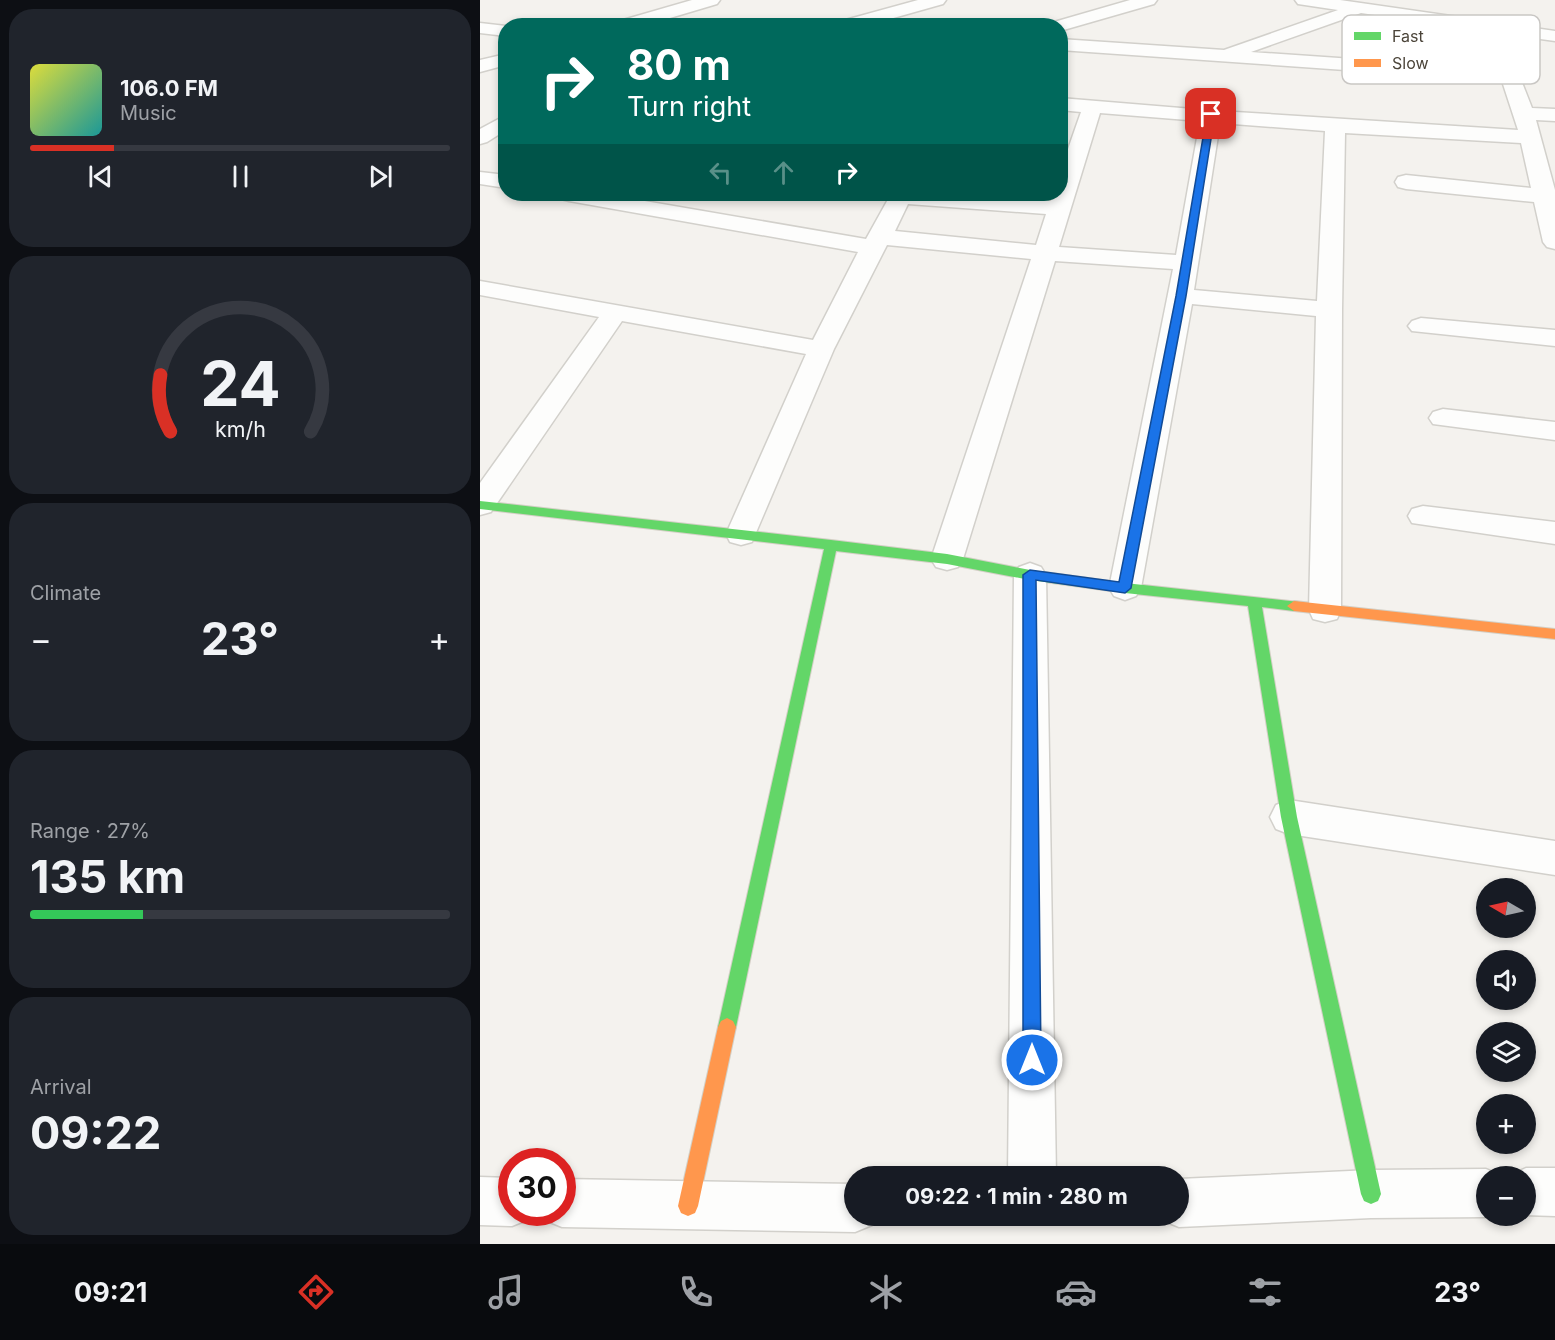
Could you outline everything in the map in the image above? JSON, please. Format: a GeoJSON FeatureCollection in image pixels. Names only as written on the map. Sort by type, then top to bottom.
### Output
{"type":"FeatureCollection","features":[{"type":"Feature","properties":{"kind":"street"},"geometry":{"type":"LineString","coordinates":[[649,18],[711,0]]}},
{"type":"Feature","properties":{"kind":"street"},"geometry":{"type":"LineString","coordinates":[[873,18],[937,0]]}},
{"type":"Feature","properties":{"kind":"street"},"geometry":{"type":"LineString","coordinates":[[1068,24],[1148,0]]}},
{"type":"Feature","properties":{"kind":"street"},"geometry":{"type":"LineString","coordinates":[[1304,0],[1404,15]]}},
{"type":"Feature","properties":{"kind":"street"},"geometry":{"type":"LineString","coordinates":[[1342,15],[1360,9]]}},
{"type":"Feature","properties":{"kind":"street"},"geometry":{"type":"LineString","coordinates":[[1217,57],[1342,15]]}},
{"type":"Feature","properties":{"kind":"street"},"geometry":{"type":"LineString","coordinates":[[480,28],[498,31]]}},
{"type":"Feature","properties":{"kind":"street"},"geometry":{"type":"LineString","coordinates":[[1540,34],[1555,36]]}},
{"type":"Feature","properties":{"kind":"street"},"geometry":{"type":"LineString","coordinates":[[1068,45],[1342,65]]}},
{"type":"Feature","properties":{"kind":"street"},"geometry":{"type":"LineString","coordinates":[[483,77],[498,65]]}},
{"type":"Feature","properties":{"kind":"street"},"geometry":{"type":"LineString","coordinates":[[1513,84],[1524,114],[1528,137],[1550,197],[1555,242]]}},
{"type":"Feature","properties":{"kind":"street"},"geometry":{"type":"LineString","coordinates":[[1068,105],[1211,114],[1335,126],[1528,137]]}},
{"type":"Feature","properties":{"kind":"street"},"geometry":{"type":"LineString","coordinates":[[1068,183],[1092,107]]}},
{"type":"Feature","properties":{"kind":"street"},"geometry":{"type":"LineString","coordinates":[[1125,588],[1181,296],[1211,114]]}},
{"type":"Feature","properties":{"kind":"street"},"geometry":{"type":"LineString","coordinates":[[1524,114],[1555,116]]}},
{"type":"Feature","properties":{"kind":"street"},"geometry":{"type":"LineString","coordinates":[[480,138],[498,126]]}},
{"type":"Feature","properties":{"kind":"street"},"geometry":{"type":"LineString","coordinates":[[1325,610],[1329,310],[1335,126]]}},
{"type":"Feature","properties":{"kind":"street"},"geometry":{"type":"LineString","coordinates":[[480,178],[498,181]]}},
{"type":"Feature","properties":{"kind":"street"},"geometry":{"type":"LineString","coordinates":[[1406,182],[1550,197]]}},
{"type":"Feature","properties":{"kind":"street"},"geometry":{"type":"LineString","coordinates":[[614,201],[877,242],[1186,263]]}},
{"type":"Feature","properties":{"kind":"street"},"geometry":{"type":"LineString","coordinates":[[741,534],[821,349],[898,201]]}},
{"type":"Feature","properties":{"kind":"street"},"geometry":{"type":"LineString","coordinates":[[974,201],[1060,208]]}},
{"type":"Feature","properties":{"kind":"street"},"geometry":{"type":"LineString","coordinates":[[947,559],[1062,201]]}},
{"type":"Feature","properties":{"kind":"street"},"geometry":{"type":"LineString","coordinates":[[480,288],[821,349]]}},
{"type":"Feature","properties":{"kind":"street"},"geometry":{"type":"LineString","coordinates":[[1181,296],[1329,310]]}},
{"type":"Feature","properties":{"kind":"street"},"geometry":{"type":"LineString","coordinates":[[616,311],[480,506],[831,544],[947,559],[1030,575],[1125,588],[1555,634]]}},
{"type":"Feature","properties":{"kind":"street"},"geometry":{"type":"LineString","coordinates":[[1421,326],[1555,338]]}},
{"type":"Feature","properties":{"kind":"street"},"geometry":{"type":"LineString","coordinates":[[1443,418],[1555,431]]}},
{"type":"Feature","properties":{"kind":"street"},"geometry":{"type":"LineString","coordinates":[[1423,516],[1555,534]]}},
{"type":"Feature","properties":{"kind":"street"},"geometry":{"type":"LineString","coordinates":[[688,1206],[831,544]]}},
{"type":"Feature","properties":{"kind":"street"},"geometry":{"type":"LineString","coordinates":[[1030,575],[1032,1166]]}},
{"type":"Feature","properties":{"kind":"street"},"geometry":{"type":"LineString","coordinates":[[1254,602],[1289,817],[1371,1194]]}},
{"type":"Feature","properties":{"kind":"street"},"geometry":{"type":"LineString","coordinates":[[1289,817],[1555,858]]}},
{"type":"Feature","properties":{"kind":"street"},"geometry":{"type":"LineString","coordinates":[[1536,1192],[1555,1192]]}},
{"type":"Feature","properties":{"kind":"street"},"geometry":{"type":"LineString","coordinates":[[1189,1203],[1371,1194],[1476,1193]]}},
{"type":"Feature","properties":{"kind":"street"},"geometry":{"type":"LineString","coordinates":[[480,1201],[498,1202]]}},
{"type":"Feature","properties":{"kind":"street"},"geometry":{"type":"LineString","coordinates":[[576,1203],[844,1208]]}},
{"type":"Feature","properties":{"kind":"traffic: fast"},"geometry":{"type":"LineString","coordinates":[[480,505],[947,559],[1030,575],[1125,588],[1294,606]]}},
{"type":"Feature","properties":{"kind":"traffic: fast"},"geometry":{"type":"LineString","coordinates":[[727,1027],[831,544]]}},
{"type":"Feature","properties":{"kind":"traffic: fast"},"geometry":{"type":"LineString","coordinates":[[1254,602],[1289,817],[1371,1194]]}},
{"type":"Feature","properties":{"kind":"traffic: slow"},"geometry":{"type":"LineString","coordinates":[[1294,606],[1555,634]]}},
{"type":"Feature","properties":{"kind":"traffic: slow"},"geometry":{"type":"LineString","coordinates":[[688,1206],[727,1027]]}},
{"type":"Feature","properties":{"kind":"route"},"geometry":{"type":"LineString","coordinates":[[1032,1060],[1030,575],[1125,588],[1181,296],[1211,114]]}}]}
